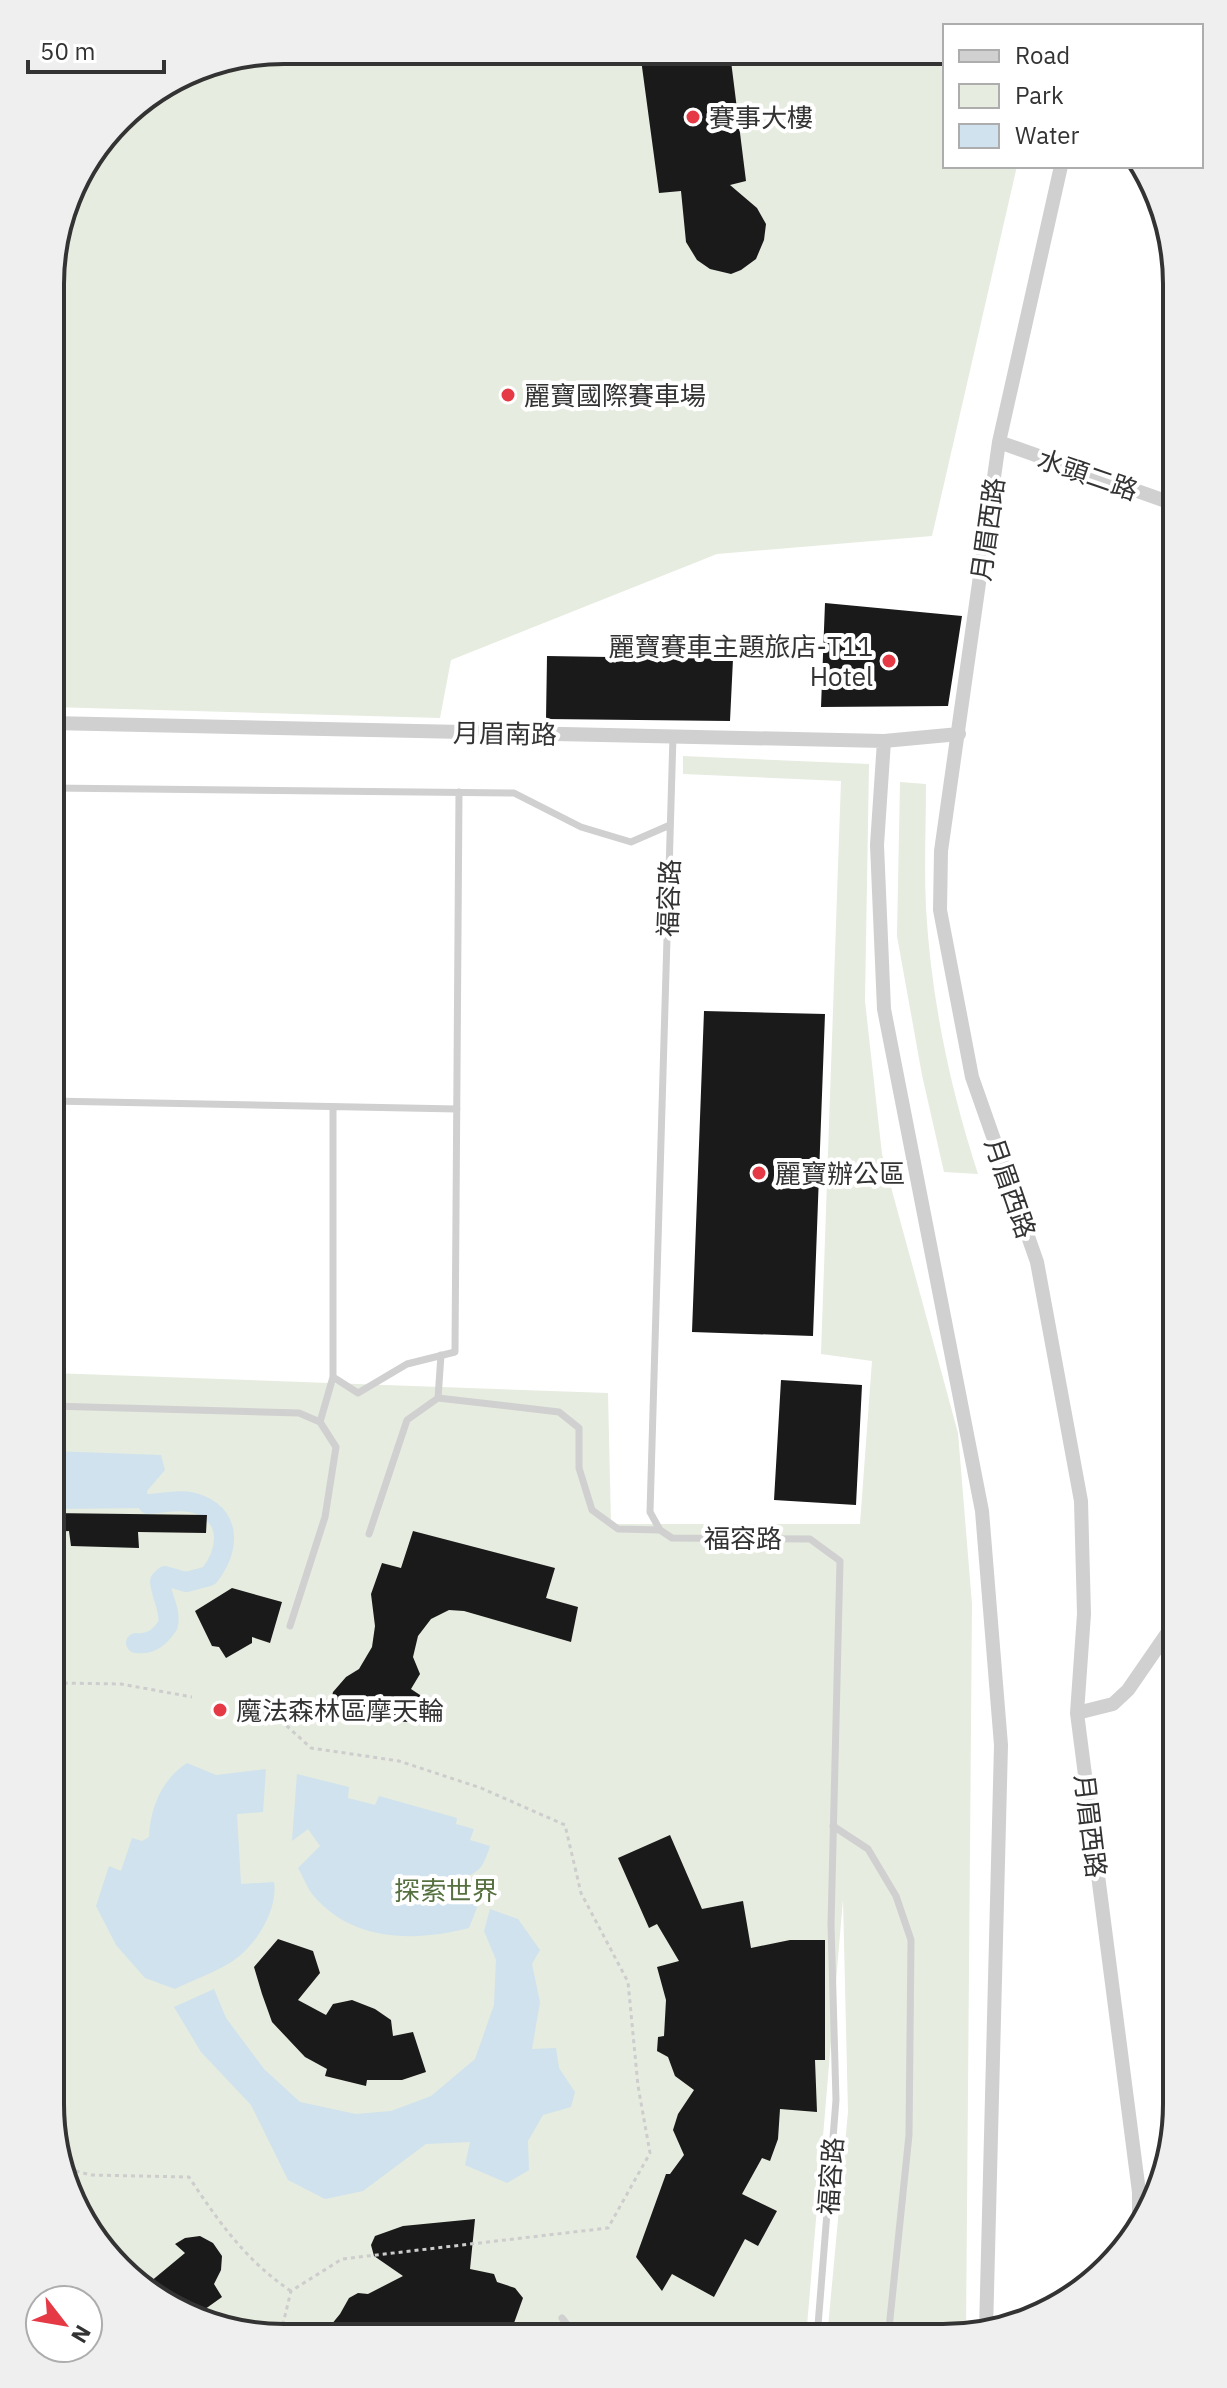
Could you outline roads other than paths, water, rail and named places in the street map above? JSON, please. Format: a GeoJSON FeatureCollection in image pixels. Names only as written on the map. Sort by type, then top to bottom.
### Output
{"type":"FeatureCollection","features":[{"type":"Feature","properties":{"kind":"street","name":"月眉西路"},"geometry":{"type":"LineString","coordinates":[[1061,168],[999,442],[941,851],[940,910],[972,1077],[1037,1262],[1079,1485],[1084,1614],[1077,1713],[1144,2192]]}},
{"type":"Feature","properties":{"kind":"street","name":"水頭二路"},"geometry":{"type":"LineString","coordinates":[[999,442],[1163,500]]}},
{"type":"Feature","properties":{"kind":"street","name":"月眉南路"},"geometry":{"type":"LineString","coordinates":[[64,723],[884,741],[959,734]]}},
{"type":"Feature","properties":{"kind":"street"},"geometry":{"type":"LineString","coordinates":[[884,741],[877,845],[884,1009],[982,1511],[1001,1745],[986,2319]]}},
{"type":"Feature","properties":{"kind":"street"},"geometry":{"type":"LineString","coordinates":[[1077,1713],[1113,1704],[1128,1690],[1163,1639]]}},
{"type":"Feature","properties":{"kind":"lane","name":"福容路"},"geometry":{"type":"LineString","coordinates":[[673,736],[650,1512],[660,1530],[672,1538],[810,1539],[840,1561],[831,1924],[836,2100],[818,2324]]}},
{"type":"Feature","properties":{"kind":"lane"},"geometry":{"type":"LineString","coordinates":[[64,788],[514,793],[581,827],[631,842],[670,825]]}},
{"type":"Feature","properties":{"kind":"lane"},"geometry":{"type":"LineString","coordinates":[[333,1377],[358,1393],[407,1364],[455,1352],[459,792]]}},
{"type":"Feature","properties":{"kind":"lane"},"geometry":{"type":"LineString","coordinates":[[64,1101],[457,1109]]}},
{"type":"Feature","properties":{"kind":"lane"},"geometry":{"type":"LineString","coordinates":[[320,1422],[333,1377],[333,1107]]}},
{"type":"Feature","properties":{"kind":"lane"},"geometry":{"type":"LineString","coordinates":[[438,1398],[441,1355]]}},
{"type":"Feature","properties":{"kind":"lane"},"geometry":{"type":"LineString","coordinates":[[369,1534],[407,1420],[438,1398],[559,1412],[579,1428],[579,1468],[592,1510],[618,1529],[660,1530]]}},
{"type":"Feature","properties":{"kind":"lane"},"geometry":{"type":"LineString","coordinates":[[64,1406],[299,1413],[320,1422],[336,1447],[334,1461],[325,1517],[290,1626]]}},
{"type":"Feature","properties":{"kind":"lane"},"geometry":{"type":"LineString","coordinates":[[833,1826],[868,1849],[896,1896],[911,1940],[909,2135],[889,2324]]}},
{"type":"Feature","properties":{"kind":"lane"},"geometry":{"type":"LineString","coordinates":[[562,2318],[567,2324]]}},
{"type":"Feature","properties":{"kind":"water"},"geometry":{"type":"Polygon","coordinates":[[[64,1451],[161,1455],[165,1470],[147,1491],[149,1508],[64,1509],[64,1451]]]}},
{"type":"Feature","properties":{"kind":"water"},"geometry":{"type":"Polygon","coordinates":[[[187,1763],[216,1775],[266,1769],[263,1812],[237,1814],[241,1884],[274,1882],[274,1892],[265,1924],[245,1951],[223,1967],[175,1989],[145,1978],[116,1945],[96,1906],[109,1866],[121,1871],[132,1838],[142,1841],[149,1837],[159,1795],[171,1777],[187,1763]]]}},
{"type":"Feature","properties":{"kind":"water"},"geometry":{"type":"Polygon","coordinates":[[[297,1774],[349,1787],[348,1798],[375,1805],[379,1796],[457,1818],[456,1824],[474,1829],[470,1840],[490,1846],[479,1869],[457,1880],[465,1900],[478,1905],[469,1928],[427,1935],[385,1934],[346,1922],[329,1910],[311,1892],[298,1868],[320,1846],[308,1829],[292,1841],[297,1774]]]}},
{"type":"Feature","properties":{"kind":"water"},"geometry":{"type":"Polygon","coordinates":[[[490,1909],[518,1919],[540,1950],[532,1964],[540,2002],[532,2049],[556,2048],[559,2068],[575,2092],[571,2107],[543,2115],[528,2141],[529,2170],[507,2183],[465,2165],[470,2142],[426,2144],[363,2191],[325,2199],[288,2180],[251,2105],[201,2052],[174,2007],[214,1989],[226,2018],[264,2069],[300,2102],[356,2114],[391,2111],[431,2096],[475,2059],[494,2005],[496,1960],[484,1931],[490,1909]]]}},
{"type":"Feature","properties":{"kind":"waterway"},"geometry":{"type":"LineString","coordinates":[[136,1643],[155,1639],[168,1625],[160,1581],[165,1576],[186,1582],[209,1576],[220,1557],[224,1537],[218,1519],[200,1505],[181,1501],[148,1504]]}},
{"type":"Feature","properties":{"kind":"place","name":"賽事大樓"},"geometry":{"type":"Point","coordinates":[693,117]}},
{"type":"Feature","properties":{"kind":"place","name":"麗寶國際賽車場"},"geometry":{"type":"Point","coordinates":[508,395]}},
{"type":"Feature","properties":{"kind":"place","name":"麗寶賽車主題旅店-T11 Hotel"},"geometry":{"type":"Point","coordinates":[889,661]}},
{"type":"Feature","properties":{"kind":"place","name":"麗寶辦公區"},"geometry":{"type":"Point","coordinates":[759,1173]}},
{"type":"Feature","properties":{"kind":"place","name":"魔法森林區摩天輪"},"geometry":{"type":"Point","coordinates":[220,1710]}},
{"type":"Feature","properties":{"kind":"park label","name":"探索世界"},"geometry":{"type":"Point","coordinates":[446,1890]}}]}
